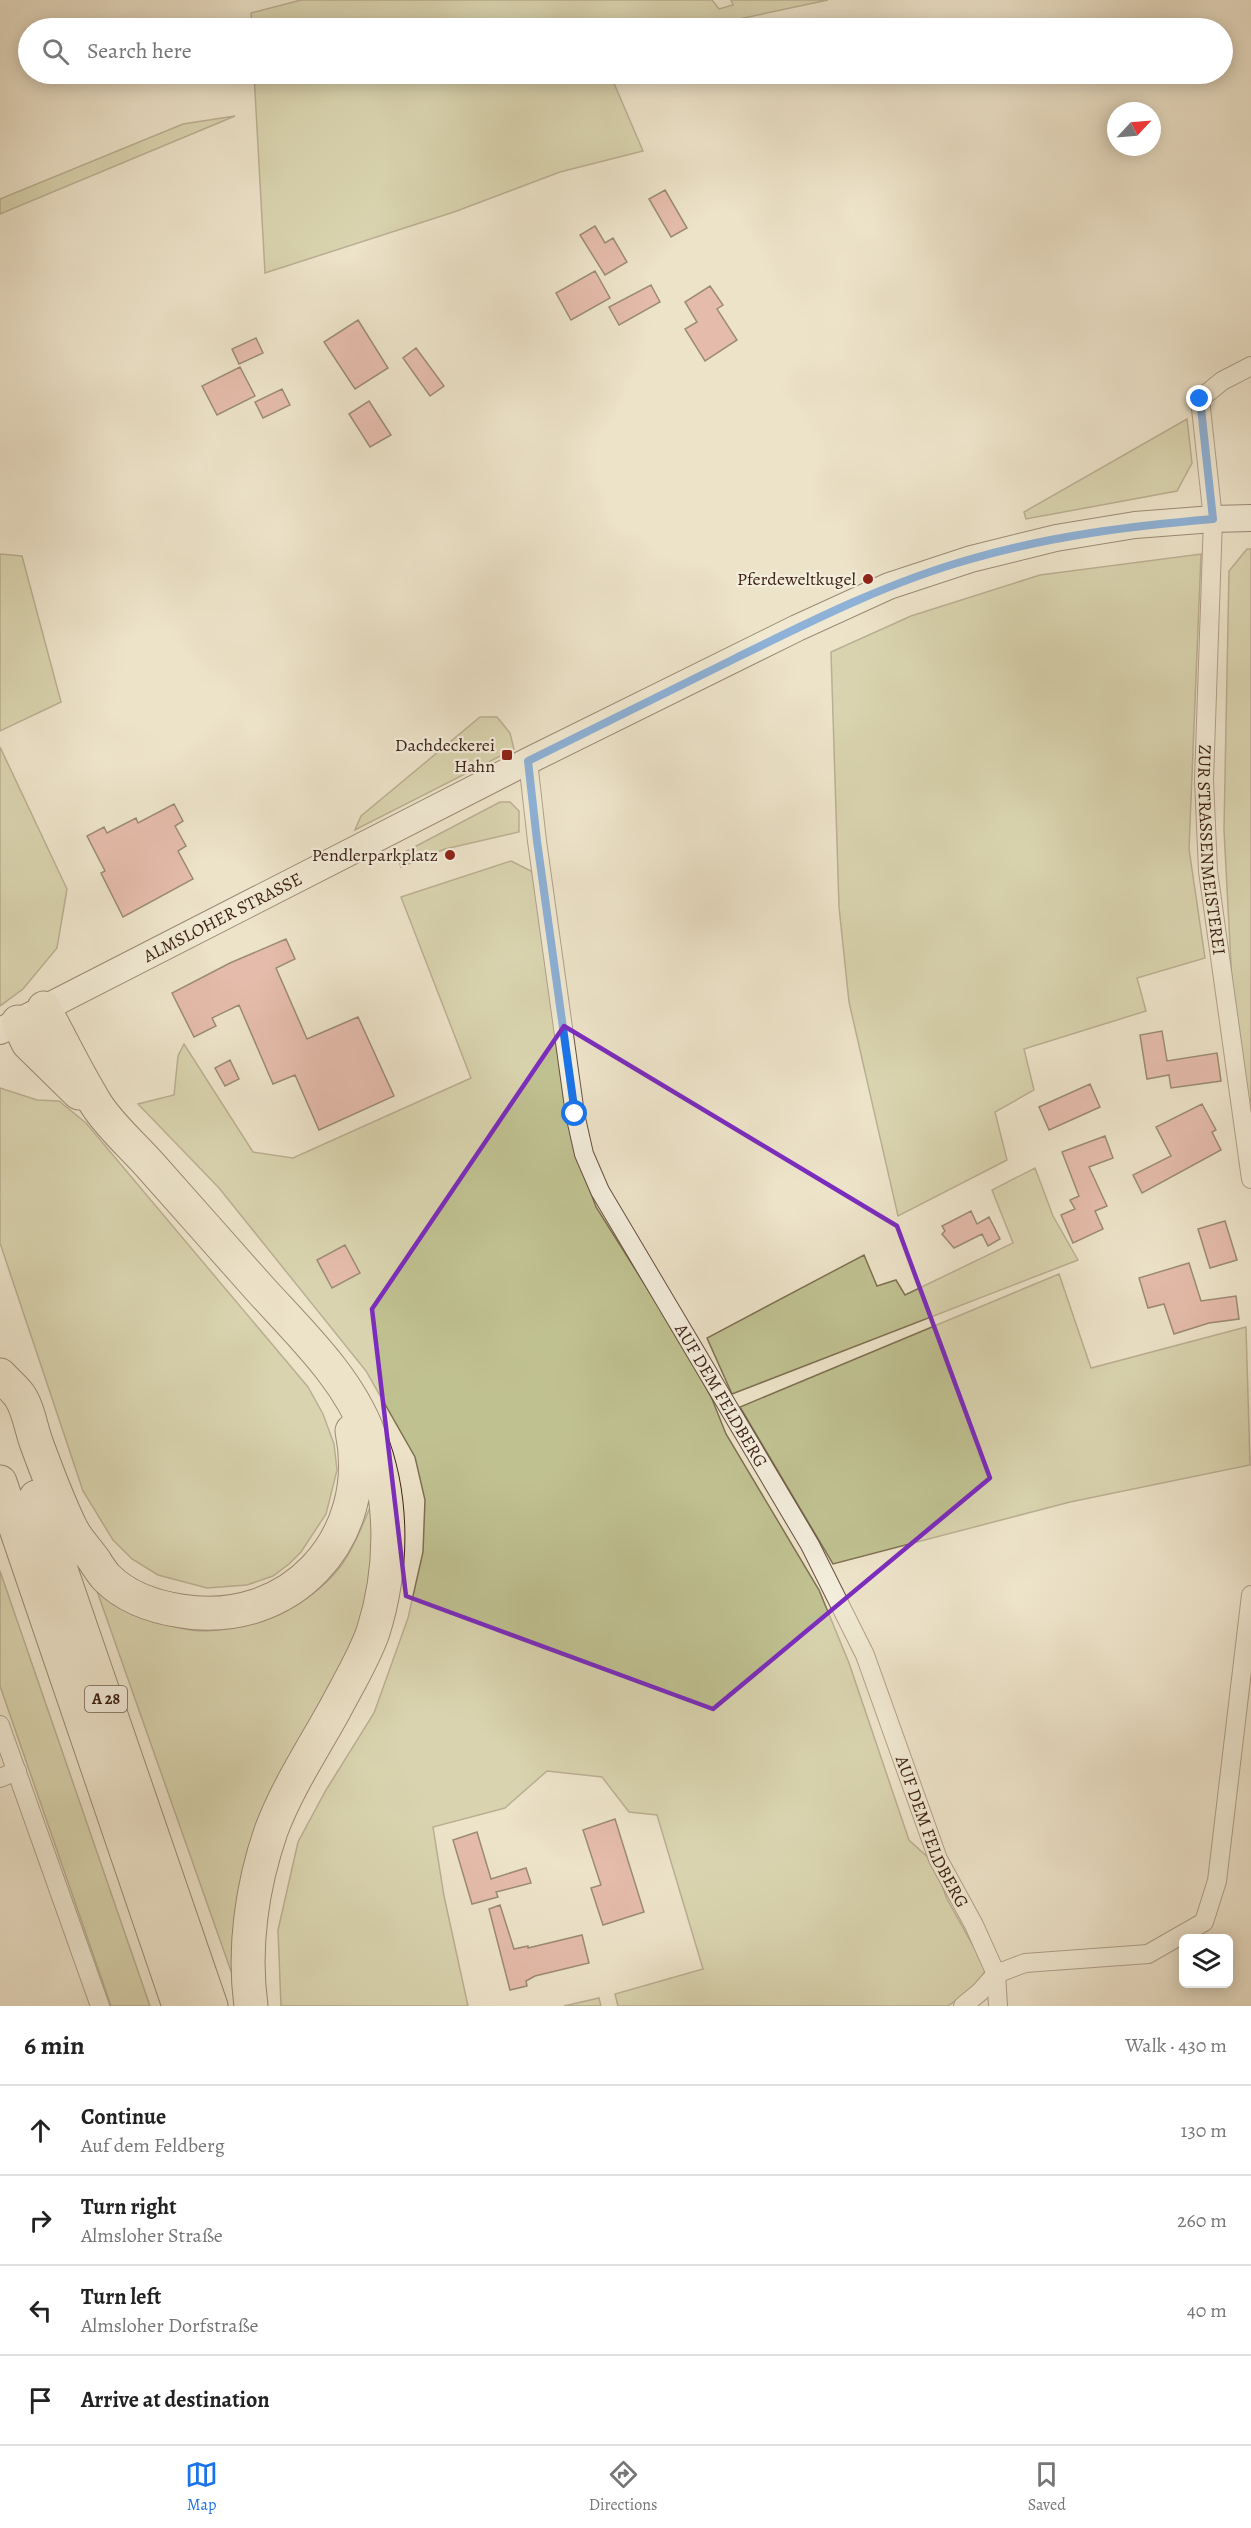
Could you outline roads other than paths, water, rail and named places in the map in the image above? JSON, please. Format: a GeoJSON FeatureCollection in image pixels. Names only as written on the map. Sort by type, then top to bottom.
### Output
{"type":"FeatureCollection","features":[{"type":"Feature","properties":{"kind":"highway"},"geometry":{"type":"LineString","coordinates":[[21,1020],[331,1370],[358,1406],[371,1438],[381,1479],[389,1548],[385,1588],[372,1635],[335,1708],[298,1773],[272,1829],[259,1870],[250,1927],[248,1962],[251,2006]]}},
{"type":"Feature","properties":{"kind":"highway"},"geometry":{"type":"LineString","coordinates":[[0,1375],[20,1396],[49,1478],[73,1532],[107,1578],[132,1596],[162,1609],[201,1615],[243,1611],[284,1594],[315,1570],[334,1546],[349,1515],[356,1477],[356,1454],[352,1432],[331,1370]]}},
{"type":"Feature","properties":{"kind":"highway","name":"A 28"},"geometry":{"type":"LineString","coordinates":[[0,1392],[211,2006]]}},
{"type":"Feature","properties":{"kind":"highway","name":"A 28"},"geometry":{"type":"LineString","coordinates":[[0,1482],[179,2006]]}},
{"type":"Feature","properties":{"kind":"street","name":"ZUR STRASSENMEISTEREI"},"geometry":{"type":"LineString","coordinates":[[1251,366],[1222,381],[1200,399],[1213,519],[1204,780],[1208,871],[1251,1179]]}},
{"type":"Feature","properties":{"kind":"street","name":"ALMSLOHER STRASSE"},"geometry":{"type":"LineString","coordinates":[[21,1020],[528,761],[797,628],[889,586],[971,559],[1056,538],[1136,525],[1251,518]]}},
{"type":"Feature","properties":{"kind":"street","name":"AUF DEM FELDBERG"},"geometry":{"type":"LineString","coordinates":[[528,761],[538,852],[575,1114],[584,1154],[600,1191],[810,1545],[865,1655],[938,1859],[974,1925],[996,1974],[998,2006]]}},
{"type":"Feature","properties":{"kind":"street"},"geometry":{"type":"LineString","coordinates":[[963,2006],[996,1974],[1025,1964],[1148,1954],[1204,1922],[1217,1881],[1251,1595]]}},
{"type":"Feature","properties":{"kind":"street"},"geometry":{"type":"LineString","coordinates":[[0,1725],[100,2006]]}},
{"type":"Feature","properties":{"kind":"street"},"geometry":{"type":"LineString","coordinates":[[0,1778],[17,1771]]}},
{"type":"Feature","properties":{"kind":"place","name":"Pferdeweltkugel"},"geometry":{"type":"Point","coordinates":[868,579]}},
{"type":"Feature","properties":{"kind":"place","name":"Dachdeckerei Hahn"},"geometry":{"type":"Point","coordinates":[507,755]}},
{"type":"Feature","properties":{"kind":"place","name":"Pendlerparkplatz"},"geometry":{"type":"Point","coordinates":[450,855]}}]}
